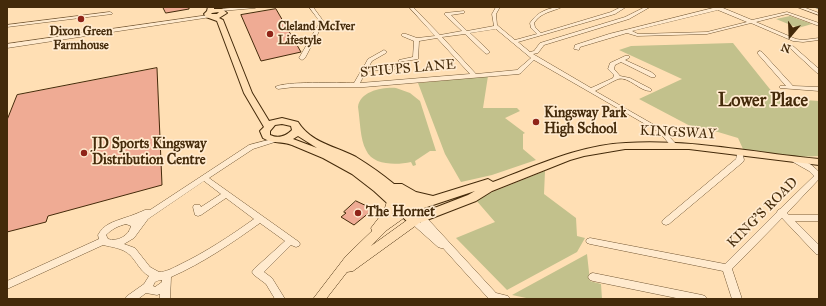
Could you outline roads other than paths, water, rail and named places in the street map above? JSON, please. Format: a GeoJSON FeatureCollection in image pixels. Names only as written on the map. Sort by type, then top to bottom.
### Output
{"type":"FeatureCollection","features":[{"type":"Feature","properties":{"kind":"highway"},"geometry":{"type":"LineString","coordinates":[[215,13],[261,114],[270,126]]}},
{"type":"Feature","properties":{"kind":"highway"},"geometry":{"type":"LineString","coordinates":[[270,126],[292,122],[297,127],[297,130],[313,143],[350,159],[408,193],[434,199]]}},
{"type":"Feature","properties":{"kind":"highway"},"geometry":{"type":"LineString","coordinates":[[270,126],[266,136],[327,155],[352,169],[414,215]]}},
{"type":"Feature","properties":{"kind":"highway"},"geometry":{"type":"LineString","coordinates":[[280,140],[293,135],[297,130]]}},
{"type":"Feature","properties":{"kind":"highway","name":"KINGSWAY"},"geometry":{"type":"LineString","coordinates":[[414,215],[583,153],[625,146],[674,145],[819,162]]}},
{"type":"Feature","properties":{"kind":"highway"},"geometry":{"type":"LineString","coordinates":[[372,172],[414,215]]}},
{"type":"Feature","properties":{"kind":"highway","name":"KINGSWAY"},"geometry":{"type":"LineString","coordinates":[[414,215],[434,199],[489,183],[516,178]]}},
{"type":"Feature","properties":{"kind":"main road"},"geometry":{"type":"LineString","coordinates":[[350,259],[363,241],[386,216],[391,207],[392,200]]}},
{"type":"Feature","properties":{"kind":"main road","name":"KINGSWAY"},"geometry":{"type":"LineString","coordinates":[[319,299],[350,259],[383,227],[414,215]]}},
{"type":"Feature","properties":{"kind":"main road","name":"KINGSWAY"},"geometry":{"type":"LineString","coordinates":[[337,277],[399,231],[414,215]]}},
{"type":"Feature","properties":{"kind":"street"},"geometry":{"type":"LineString","coordinates":[[7,46],[255,7]]}},
{"type":"Feature","properties":{"kind":"street"},"geometry":{"type":"LineString","coordinates":[[302,58],[322,22],[311,7]]}},
{"type":"Feature","properties":{"kind":"street"},"geometry":{"type":"LineString","coordinates":[[411,7],[475,76]]}},
{"type":"Feature","properties":{"kind":"street"},"geometry":{"type":"LineString","coordinates":[[498,7],[494,14],[495,24],[534,58],[661,131],[674,145]]}},
{"type":"Feature","properties":{"kind":"street"},"geometry":{"type":"LineString","coordinates":[[540,34],[533,28],[532,23],[535,17],[542,12],[560,7]]}},
{"type":"Feature","properties":{"kind":"street"},"geometry":{"type":"LineString","coordinates":[[514,42],[613,13],[624,7]]}},
{"type":"Feature","properties":{"kind":"street"},"geometry":{"type":"LineString","coordinates":[[529,54],[536,52],[542,44],[627,18],[648,7]]}},
{"type":"Feature","properties":{"kind":"street"},"geometry":{"type":"LineString","coordinates":[[577,49],[577,46],[627,31],[719,7],[795,40],[803,41],[819,39]]}},
{"type":"Feature","properties":{"kind":"street"},"geometry":{"type":"LineString","coordinates":[[799,7],[817,13]]}},
{"type":"Feature","properties":{"kind":"street"},"geometry":{"type":"LineString","coordinates":[[462,12],[447,14],[487,52]]}},
{"type":"Feature","properties":{"kind":"street"},"geometry":{"type":"LineString","coordinates":[[7,26],[110,13]]}},
{"type":"Feature","properties":{"kind":"street"},"geometry":{"type":"LineString","coordinates":[[627,31],[637,35],[707,33],[787,13],[819,24]]}},
{"type":"Feature","properties":{"kind":"street"},"geometry":{"type":"LineString","coordinates":[[798,17],[817,13]]}},
{"type":"Feature","properties":{"kind":"street"},"geometry":{"type":"LineString","coordinates":[[404,35],[417,40],[498,27]]}},
{"type":"Feature","properties":{"kind":"street"},"geometry":{"type":"LineString","coordinates":[[401,61],[416,58],[417,40]]}},
{"type":"Feature","properties":{"kind":"street"},"geometry":{"type":"LineString","coordinates":[[793,48],[819,72]]}},
{"type":"Feature","properties":{"kind":"street"},"geometry":{"type":"LineString","coordinates":[[356,85],[363,70],[370,60],[384,52]]}},
{"type":"Feature","properties":{"kind":"street"},"geometry":{"type":"LineString","coordinates":[[760,53],[791,88]]}},
{"type":"Feature","properties":{"kind":"street","name":"STIUPS LANE"},"geometry":{"type":"LineString","coordinates":[[278,87],[294,85],[356,85],[519,72],[534,58]]}},
{"type":"Feature","properties":{"kind":"street"},"geometry":{"type":"LineString","coordinates":[[649,90],[628,80],[617,77],[611,69],[612,64],[624,58],[634,68],[645,71],[653,76]]}},
{"type":"Feature","properties":{"kind":"street"},"geometry":{"type":"LineString","coordinates":[[363,70],[393,68]]}},
{"type":"Feature","properties":{"kind":"street"},"geometry":{"type":"LineString","coordinates":[[592,90],[616,79],[617,77]]}},
{"type":"Feature","properties":{"kind":"street"},"geometry":{"type":"LineString","coordinates":[[782,87],[819,89]]}},
{"type":"Feature","properties":{"kind":"street"},"geometry":{"type":"LineString","coordinates":[[116,244],[125,241],[135,232],[145,217],[159,207],[252,147],[270,126]]}},
{"type":"Feature","properties":{"kind":"street"},"geometry":{"type":"LineString","coordinates":[[252,147],[280,140]]}},
{"type":"Feature","properties":{"kind":"street"},"geometry":{"type":"LineString","coordinates":[[666,222],[740,160],[740,152]]}},
{"type":"Feature","properties":{"kind":"street","name":"KING'S ROAD"},"geometry":{"type":"LineString","coordinates":[[727,268],[784,215],[818,176],[812,169],[796,160]]}},
{"type":"Feature","properties":{"kind":"street"},"geometry":{"type":"LineString","coordinates":[[204,178],[293,242],[282,248],[257,272],[268,281],[280,299]]}},
{"type":"Feature","properties":{"kind":"street"},"geometry":{"type":"LineString","coordinates":[[197,207],[198,213],[227,194]]}},
{"type":"Feature","properties":{"kind":"street"},"geometry":{"type":"LineString","coordinates":[[103,241],[102,235],[108,227],[159,207]]}},
{"type":"Feature","properties":{"kind":"street"},"geometry":{"type":"LineString","coordinates":[[414,215],[495,298],[505,299]]}},
{"type":"Feature","properties":{"kind":"street"},"geometry":{"type":"LineString","coordinates":[[784,215],[819,218]]}},
{"type":"Feature","properties":{"kind":"street"},"geometry":{"type":"LineString","coordinates":[[784,215],[819,251]]}},
{"type":"Feature","properties":{"kind":"street"},"geometry":{"type":"LineString","coordinates":[[133,298],[225,244],[260,219]]}},
{"type":"Feature","properties":{"kind":"street"},"geometry":{"type":"LineString","coordinates":[[126,220],[134,222],[135,232],[132,251]]}},
{"type":"Feature","properties":{"kind":"street"},"geometry":{"type":"LineString","coordinates":[[103,241],[108,244],[122,245],[132,251],[147,270],[163,280]]}},
{"type":"Feature","properties":{"kind":"street"},"geometry":{"type":"LineString","coordinates":[[7,285],[103,241]]}},
{"type":"Feature","properties":{"kind":"street"},"geometry":{"type":"LineString","coordinates":[[590,241],[727,268],[737,299]]}},
{"type":"Feature","properties":{"kind":"street"},"geometry":{"type":"LineString","coordinates":[[147,270],[151,288],[164,299]]}},
{"type":"Feature","properties":{"kind":"street"},"geometry":{"type":"LineString","coordinates":[[593,277],[702,299]]}},
{"type":"Feature","properties":{"kind":"street"},"geometry":{"type":"LineString","coordinates":[[163,280],[164,299]]}},
{"type":"Feature","properties":{"kind":"waterway"},"geometry":{"type":"LineString","coordinates":[[814,7],[819,9]]}},
{"type":"Feature","properties":{"kind":"place","name":"Dixon Green Farmhouse"},"geometry":{"type":"Point","coordinates":[81,19]}},
{"type":"Feature","properties":{"kind":"place","name":"Cleland McIver Lifestyle"},"geometry":{"type":"Point","coordinates":[270,34]}},
{"type":"Feature","properties":{"kind":"place","name":"Kingsway Park High School"},"geometry":{"type":"Point","coordinates":[536,122]}},
{"type":"Feature","properties":{"kind":"place","name":"JD Sports Kingsway Distribution Centre"},"geometry":{"type":"Point","coordinates":[84,153]}},
{"type":"Feature","properties":{"kind":"place","name":"The Hornet"},"geometry":{"type":"Point","coordinates":[358,213]}},
{"type":"Feature","properties":{"kind":"district","name":"Lower Place"},"geometry":{"type":"Point","coordinates":[763,102]}}]}
